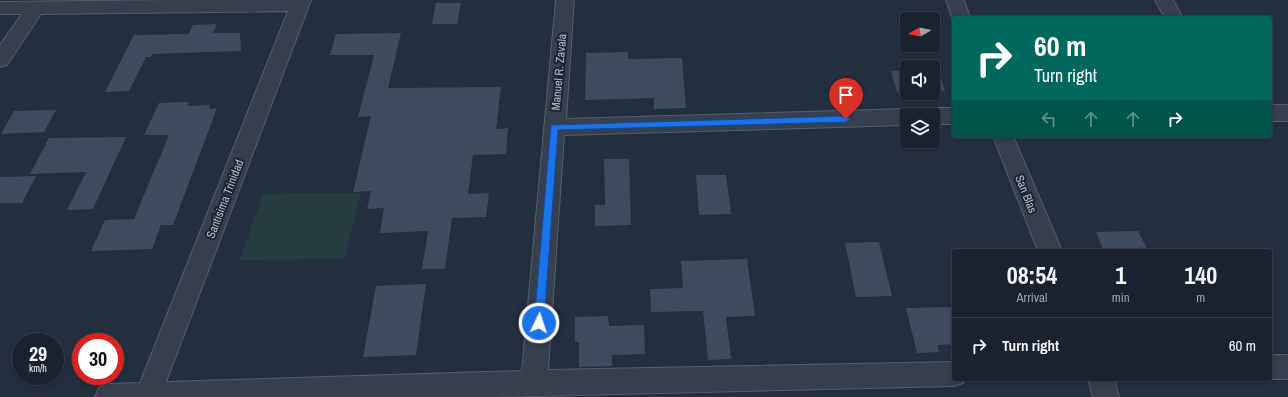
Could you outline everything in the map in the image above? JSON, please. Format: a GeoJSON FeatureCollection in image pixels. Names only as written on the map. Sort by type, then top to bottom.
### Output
{"type":"FeatureCollection","features":[{"type":"Feature","properties":{"kind":"street","name":"Manuel R. Zavala"},"geometry":{"type":"LineString","coordinates":[[534,383],[565,0]]}},
{"type":"Feature","properties":{"kind":"street"},"geometry":{"type":"LineString","coordinates":[[955,0],[960,16]]}},
{"type":"Feature","properties":{"kind":"street"},"geometry":{"type":"LineString","coordinates":[[1164,0],[1173,16]]}},
{"type":"Feature","properties":{"kind":"street"},"geometry":{"type":"LineString","coordinates":[[0,8],[301,3]]}},
{"type":"Feature","properties":{"kind":"street","name":"Santisima Trinidad"},"geometry":{"type":"LineString","coordinates":[[147,397],[301,3]]}},
{"type":"Feature","properties":{"kind":"street"},"geometry":{"type":"LineString","coordinates":[[0,60],[36,7]]}},
{"type":"Feature","properties":{"kind":"street"},"geometry":{"type":"LineString","coordinates":[[1272,113],[1288,113]]}},
{"type":"Feature","properties":{"kind":"street"},"geometry":{"type":"LineString","coordinates":[[940,116],[952,116]]}},
{"type":"Feature","properties":{"kind":"street"},"geometry":{"type":"LineString","coordinates":[[554,127],[900,117]]}},
{"type":"Feature","properties":{"kind":"street","name":"San Blas"},"geometry":{"type":"LineString","coordinates":[[1003,138],[1049,249]]}},
{"type":"Feature","properties":{"kind":"street"},"geometry":{"type":"LineString","coordinates":[[1272,367],[1288,367]]}},
{"type":"Feature","properties":{"kind":"street"},"geometry":{"type":"LineString","coordinates":[[108,397],[147,397],[534,383],[952,374]]}},
{"type":"Feature","properties":{"kind":"street"},"geometry":{"type":"LineString","coordinates":[[1102,381],[1106,397]]}},
{"type":"Feature","properties":{"kind":"green space"},"geometry":{"type":"Polygon","coordinates":[[[361,193],[344,259],[240,260],[263,194],[361,193]]]}},
{"type":"Feature","properties":{"kind":"building"},"geometry":{"type":"Polygon","coordinates":[[[436,3],[461,3],[457,24],[432,24],[436,3]]]}},
{"type":"Feature","properties":{"kind":"building"},"geometry":{"type":"Polygon","coordinates":[[[217,24],[213,33],[240,33],[241,51],[152,54],[151,57],[146,57],[129,91],[105,92],[134,35],[189,34],[193,25],[217,24]]]}},
{"type":"Feature","properties":{"kind":"building"},"geometry":{"type":"Polygon","coordinates":[[[401,33],[388,88],[501,87],[496,129],[508,128],[506,154],[473,155],[468,194],[489,193],[486,217],[452,218],[445,269],[422,269],[428,231],[380,233],[384,208],[367,209],[371,191],[353,192],[371,116],[358,117],[374,55],[330,55],[336,34],[401,33]]]}},
{"type":"Feature","properties":{"kind":"building"},"geometry":{"type":"Polygon","coordinates":[[[628,52],[628,59],[682,58],[686,108],[654,109],[654,98],[585,100],[586,53],[628,52]]]}},
{"type":"Feature","properties":{"kind":"building"},"geometry":{"type":"Polygon","coordinates":[[[900,70],[900,92],[897,92],[891,71],[900,70]]]}},
{"type":"Feature","properties":{"kind":"building"},"geometry":{"type":"Polygon","coordinates":[[[940,75],[945,91],[940,91],[940,75]]]}},
{"type":"Feature","properties":{"kind":"building"},"geometry":{"type":"Polygon","coordinates":[[[189,102],[187,106],[210,105],[209,109],[217,108],[173,225],[161,225],[152,249],[91,251],[105,220],[134,219],[169,135],[144,135],[159,103],[189,102]]]}},
{"type":"Feature","properties":{"kind":"building"},"geometry":{"type":"Polygon","coordinates":[[[56,110],[44,132],[1,134],[14,111],[56,110]]]}},
{"type":"Feature","properties":{"kind":"building"},"geometry":{"type":"Polygon","coordinates":[[[126,137],[93,209],[67,210],[86,172],[30,174],[49,138],[126,137]]]}},
{"type":"Feature","properties":{"kind":"building"},"geometry":{"type":"Polygon","coordinates":[[[604,159],[629,159],[631,225],[595,226],[595,205],[605,205],[604,159]]]}},
{"type":"Feature","properties":{"kind":"building"},"geometry":{"type":"Polygon","coordinates":[[[696,175],[726,175],[731,214],[699,215],[696,175]]]}},
{"type":"Feature","properties":{"kind":"building"},"geometry":{"type":"Polygon","coordinates":[[[36,176],[22,203],[0,203],[0,177],[36,176]]]}},
{"type":"Feature","properties":{"kind":"building"},"geometry":{"type":"Polygon","coordinates":[[[1138,231],[1147,249],[1103,249],[1096,232],[1138,231]]]}},
{"type":"Feature","properties":{"kind":"building"},"geometry":{"type":"Polygon","coordinates":[[[879,242],[892,296],[856,297],[845,243],[879,242]]]}},
{"type":"Feature","properties":{"kind":"building"},"geometry":{"type":"Polygon","coordinates":[[[747,259],[755,316],[726,317],[731,359],[708,360],[703,311],[651,312],[650,289],[683,288],[681,261],[747,259]]]}},
{"type":"Feature","properties":{"kind":"building"},"geometry":{"type":"Polygon","coordinates":[[[426,284],[416,355],[363,357],[376,286],[426,284]]]}},
{"type":"Feature","properties":{"kind":"building"},"geometry":{"type":"Polygon","coordinates":[[[952,307],[952,344],[937,345],[939,352],[917,353],[906,308],[952,307]]]}},
{"type":"Feature","properties":{"kind":"building"},"geometry":{"type":"Polygon","coordinates":[[[608,316],[609,326],[644,325],[645,354],[612,355],[612,366],[579,367],[579,342],[575,342],[575,317],[608,316]]]}},
{"type":"Feature","properties":{"kind":"route"},"geometry":{"type":"LineString","coordinates":[[539,323],[554,127],[846,119]]}}]}
